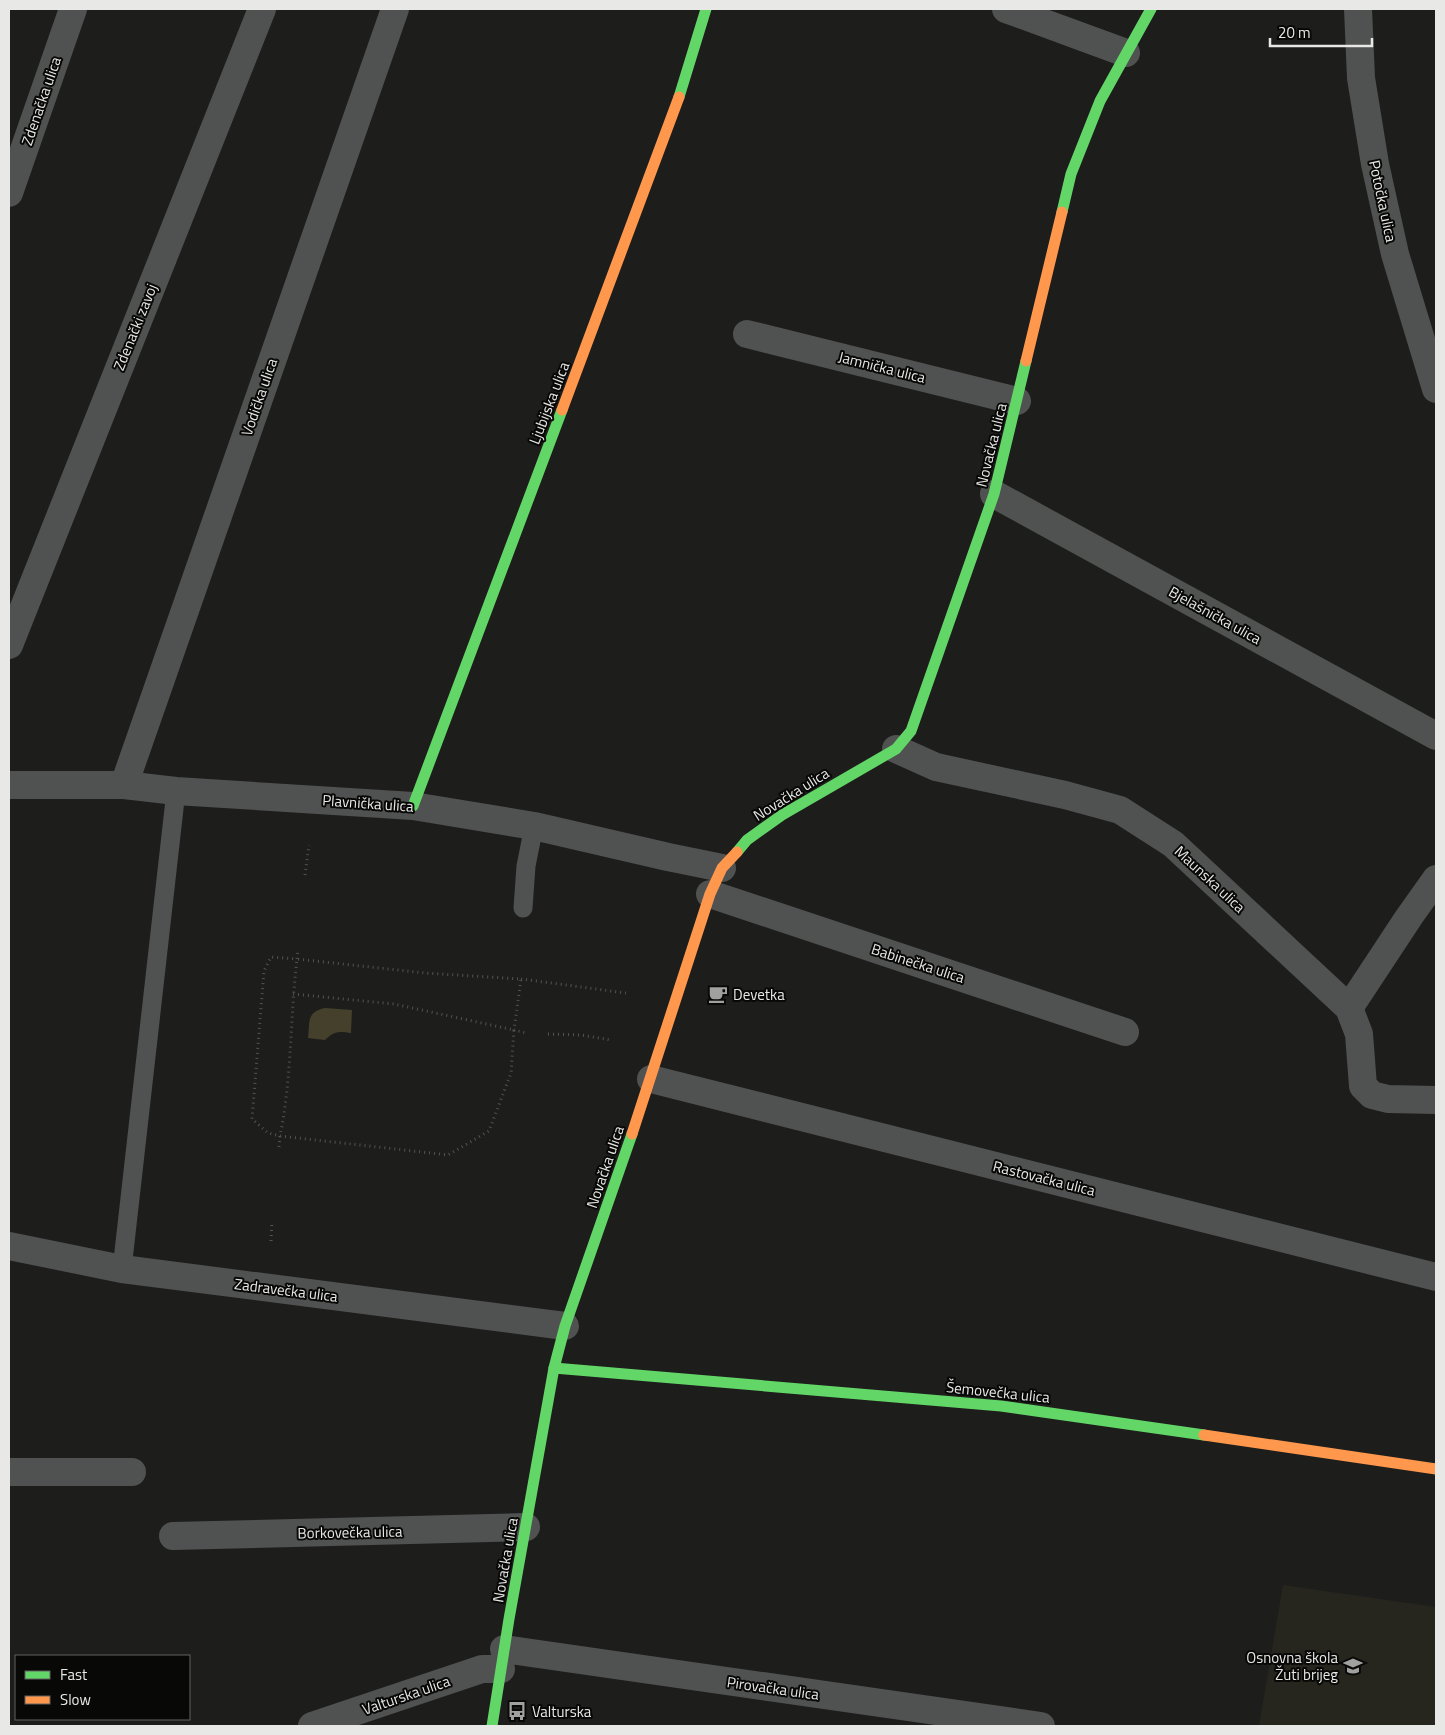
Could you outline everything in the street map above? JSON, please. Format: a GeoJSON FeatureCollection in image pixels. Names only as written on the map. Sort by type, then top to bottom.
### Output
{"type":"FeatureCollection","features":[{"type":"Feature","properties":{"kind":"street","name":"Zdenačka ulica"},"geometry":{"type":"LineString","coordinates":[[9,193],[73,9]]}},
{"type":"Feature","properties":{"kind":"street","name":"Zdenački zavoj"},"geometry":{"type":"LineString","coordinates":[[9,645],[262,9]]}},
{"type":"Feature","properties":{"kind":"street","name":"Vodička ulica"},"geometry":{"type":"LineString","coordinates":[[124,785],[394,9]]}},
{"type":"Feature","properties":{"kind":"street","name":"Ljubijska ulica"},"geometry":{"type":"LineString","coordinates":[[413,806],[676,108],[706,9]]}},
{"type":"Feature","properties":{"kind":"street"},"geometry":{"type":"LineString","coordinates":[[1006,9],[1126,53]]}},
{"type":"Feature","properties":{"kind":"street","name":"Novačka ulica"},"geometry":{"type":"LineString","coordinates":[[492,1726],[554,1368],[565,1326],[651,1079],[710,894],[722,868],[747,840],[782,815],[896,750],[911,731],[994,494],[1071,174],[1100,101],[1151,9]]}},
{"type":"Feature","properties":{"kind":"street","name":"Potočka ulica"},"geometry":{"type":"LineString","coordinates":[[1358,9],[1361,78],[1375,164],[1395,254],[1436,389]]}},
{"type":"Feature","properties":{"kind":"street","name":"Jamnička ulica"},"geometry":{"type":"LineString","coordinates":[[747,334],[1016,401]]}},
{"type":"Feature","properties":{"kind":"street","name":"Bjelašnička ulica"},"geometry":{"type":"LineString","coordinates":[[994,494],[1436,736]]}},
{"type":"Feature","properties":{"kind":"street","name":"Maunska ulica"},"geometry":{"type":"LineString","coordinates":[[896,750],[936,767],[1066,795],[1120,810],[1173,844],[1349,1008],[1359,1034],[1363,1086],[1372,1095],[1388,1099],[1436,1100]]}},
{"type":"Feature","properties":{"kind":"street","name":"Plavnička ulica"},"geometry":{"type":"LineString","coordinates":[[9,785],[124,785],[176,791],[413,806],[534,826],[722,868]]}},
{"type":"Feature","properties":{"kind":"street"},"geometry":{"type":"LineString","coordinates":[[1349,1008],[1436,879]]}},
{"type":"Feature","properties":{"kind":"street","name":"Babinečka ulica"},"geometry":{"type":"LineString","coordinates":[[710,894],[1125,1032]]}},
{"type":"Feature","properties":{"kind":"street","name":"Rastovačka ulica"},"geometry":{"type":"LineString","coordinates":[[651,1079],[1436,1277]]}},
{"type":"Feature","properties":{"kind":"street","name":"Zadravečka ulica"},"geometry":{"type":"LineString","coordinates":[[9,1246],[122,1270],[565,1326]]}},
{"type":"Feature","properties":{"kind":"street","name":"Šemovečka ulica"},"geometry":{"type":"LineString","coordinates":[[554,1368],[1001,1406],[1436,1469]]}},
{"type":"Feature","properties":{"kind":"street"},"geometry":{"type":"LineString","coordinates":[[9,1472],[132,1472]]}},
{"type":"Feature","properties":{"kind":"street","name":"Borkovečka ulica"},"geometry":{"type":"LineString","coordinates":[[173,1536],[526,1527]]}},
{"type":"Feature","properties":{"kind":"street","name":"Valturska ulica"},"geometry":{"type":"LineString","coordinates":[[312,1726],[482,1669],[503,1659]]}},
{"type":"Feature","properties":{"kind":"street","name":"Pirovačka ulica"},"geometry":{"type":"LineString","coordinates":[[503,1659],[1041,1726]]}},
{"type":"Feature","properties":{"kind":"lane"},"geometry":{"type":"LineString","coordinates":[[122,1270],[176,791]]}},
{"type":"Feature","properties":{"kind":"lane"},"geometry":{"type":"LineString","coordinates":[[523,908],[526,866],[534,826]]}},
{"type":"Feature","properties":{"kind":"path"},"geometry":{"type":"LineString","coordinates":[[305,875],[309,845]]}},
{"type":"Feature","properties":{"kind":"path"},"geometry":{"type":"LineString","coordinates":[[279,1147],[285,1109],[298,949]]}},
{"type":"Feature","properties":{"kind":"path"},"geometry":{"type":"LineString","coordinates":[[521,979],[514,1030],[511,1073],[489,1131],[448,1155],[280,1136],[268,1133],[252,1120],[264,972],[271,957],[425,973],[521,979],[626,993]]}},
{"type":"Feature","properties":{"kind":"path"},"geometry":{"type":"LineString","coordinates":[[293,994],[394,1004],[526,1033]]}},
{"type":"Feature","properties":{"kind":"path"},"geometry":{"type":"LineString","coordinates":[[548,1034],[580,1034],[611,1040]]}},
{"type":"Feature","properties":{"kind":"path"},"geometry":{"type":"LineString","coordinates":[[271,1241],[272,1222]]}},
{"type":"Feature","properties":{"kind":"shaded area"},"geometry":{"type":"Polygon","coordinates":[[[325,1008],[352,1010],[351,1033],[337,1032],[325,1040],[308,1038],[310,1018],[315,1012],[325,1008]]]}},
{"type":"Feature","properties":{"kind":"shaded area","name":"Osnovna škola Žuti brijeg"},"geometry":{"type":"Polygon","coordinates":[[[1283,1585],[1436,1607],[1436,1726],[1259,1726],[1283,1585]]]}},
{"type":"Feature","properties":{"kind":"traffic: fast"},"geometry":{"type":"LineString","coordinates":[[679,97],[706,9]]}},
{"type":"Feature","properties":{"kind":"traffic: fast"},"geometry":{"type":"LineString","coordinates":[[1062,212],[1071,174],[1100,101],[1151,9]]}},
{"type":"Feature","properties":{"kind":"traffic: fast"},"geometry":{"type":"LineString","coordinates":[[737,852],[747,840],[782,815],[896,749],[911,731],[994,494],[1026,361]]}},
{"type":"Feature","properties":{"kind":"traffic: fast"},"geometry":{"type":"LineString","coordinates":[[413,806],[562,410]]}},
{"type":"Feature","properties":{"kind":"traffic: fast"},"geometry":{"type":"LineString","coordinates":[[492,1726],[509,1619],[554,1368],[565,1326],[632,1134]]}},
{"type":"Feature","properties":{"kind":"traffic: fast"},"geometry":{"type":"LineString","coordinates":[[554,1368],[1001,1406],[1204,1435]]}},
{"type":"Feature","properties":{"kind":"traffic: slow"},"geometry":{"type":"LineString","coordinates":[[562,410],[679,97]]}},
{"type":"Feature","properties":{"kind":"traffic: slow"},"geometry":{"type":"LineString","coordinates":[[1026,361],[1062,212]]}},
{"type":"Feature","properties":{"kind":"traffic: slow"},"geometry":{"type":"LineString","coordinates":[[632,1134],[710,894],[722,868],[737,852]]}},
{"type":"Feature","properties":{"kind":"traffic: slow"},"geometry":{"type":"LineString","coordinates":[[1204,1435],[1436,1469]]}},
{"type":"Feature","properties":{"kind":"place","name":"Devetka"},"geometry":{"type":"Point","coordinates":[718,994]}},
{"type":"Feature","properties":{"kind":"place","name":"Osnovna škola Žuti brijeg"},"geometry":{"type":"Point","coordinates":[1353,1666]}},
{"type":"Feature","properties":{"kind":"place","name":"Valturska"},"geometry":{"type":"Point","coordinates":[517,1711]}}]}
